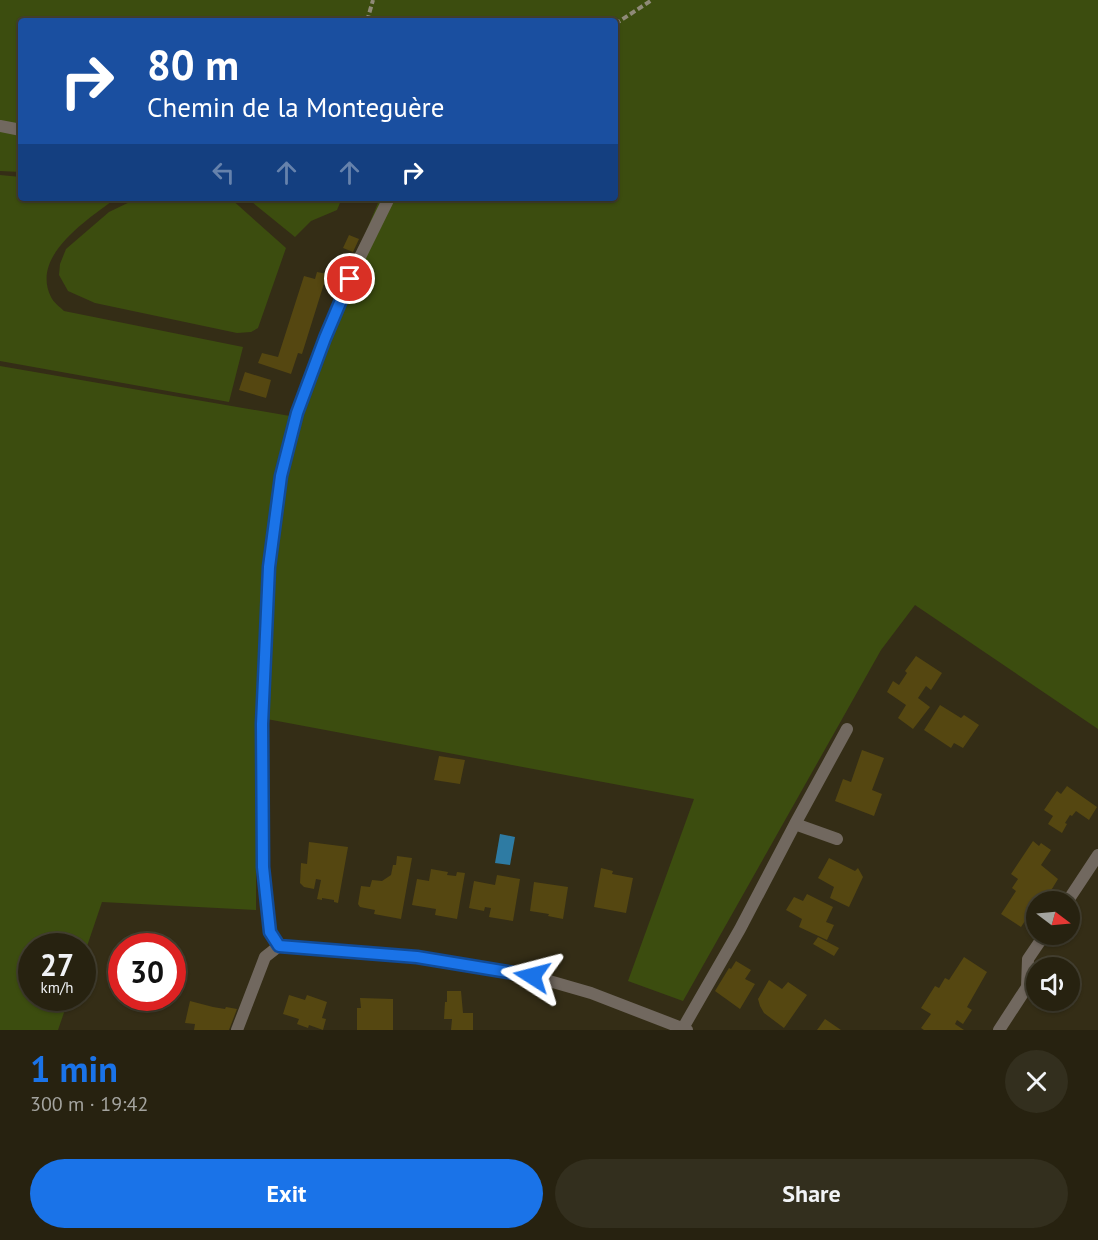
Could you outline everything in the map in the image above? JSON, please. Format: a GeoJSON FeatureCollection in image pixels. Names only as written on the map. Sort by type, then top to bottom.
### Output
{"type":"FeatureCollection","features":[{"type":"Feature","properties":{"kind":"street"},"geometry":{"type":"LineString","coordinates":[[0,126],[18,129]]}},
{"type":"Feature","properties":{"kind":"street"},"geometry":{"type":"LineString","coordinates":[[279,946],[270,932],[263,867],[262,724],[269,567],[281,476],[297,413],[325,338],[359,259],[388,201]]}},
{"type":"Feature","properties":{"kind":"street"},"geometry":{"type":"LineString","coordinates":[[237,1030],[265,957],[279,946],[417,957],[532,976],[591,993],[685,1029],[847,729]]}},
{"type":"Feature","properties":{"kind":"street"},"geometry":{"type":"LineString","coordinates":[[795,824],[837,839]]}},
{"type":"Feature","properties":{"kind":"street"},"geometry":{"type":"LineString","coordinates":[[1074,891],[1098,855]]}},
{"type":"Feature","properties":{"kind":"street"},"geometry":{"type":"LineString","coordinates":[[999,1030],[1028,987],[1028,959],[1038,945]]}},
{"type":"Feature","properties":{"kind":"path"},"geometry":{"type":"LineString","coordinates":[[369,18],[373,0]]}},
{"type":"Feature","properties":{"kind":"path"},"geometry":{"type":"LineString","coordinates":[[618,22],[652,0]]}},
{"type":"Feature","properties":{"kind":"green space"},"geometry":{"type":"Polygon","coordinates":[[[0,0],[1098,0],[1098,729],[915,605],[881,650],[683,1001],[628,981],[694,799],[256,717],[256,910],[102,902],[91,933],[18,933],[18,1011],[65,1011],[58,1030],[0,1030],[0,366],[290,416],[379,201],[618,201],[618,18],[18,18],[18,172],[0,171],[0,0]]]}},
{"type":"Feature","properties":{"kind":"green space"},"geometry":{"type":"Polygon","coordinates":[[[0,175],[18,177],[18,201],[112,201],[78,227],[55,253],[48,267],[47,282],[52,299],[64,311],[243,347],[229,402],[0,361],[0,175]]]}},
{"type":"Feature","properties":{"kind":"green space"},"geometry":{"type":"Polygon","coordinates":[[[132,201],[233,201],[286,248],[258,328],[251,332],[237,333],[95,303],[68,291],[59,275],[60,264],[66,249],[109,212],[132,201]]]}},
{"type":"Feature","properties":{"kind":"green space"},"geometry":{"type":"Polygon","coordinates":[[[251,201],[341,201],[337,210],[311,221],[295,237],[251,201]]]}},
{"type":"Feature","properties":{"kind":"water"},"geometry":{"type":"Polygon","coordinates":[[[500,834],[515,837],[510,865],[495,863],[500,834]]]}},
{"type":"Feature","properties":{"kind":"building"},"geometry":{"type":"Polygon","coordinates":[[[349,235],[359,239],[353,252],[343,248],[349,235]]]}},
{"type":"Feature","properties":{"kind":"building"},"geometry":{"type":"Polygon","coordinates":[[[317,272],[327,274],[302,354],[298,353],[291,374],[258,363],[262,353],[278,357],[304,276],[315,279],[317,272]]]}},
{"type":"Feature","properties":{"kind":"building"},"geometry":{"type":"Polygon","coordinates":[[[245,372],[271,380],[266,398],[239,390],[245,372]]]}},
{"type":"Feature","properties":{"kind":"building"},"geometry":{"type":"Polygon","coordinates":[[[916,656],[942,673],[931,690],[926,686],[918,698],[930,707],[913,729],[898,718],[906,705],[887,692],[893,681],[899,685],[907,673],[905,671],[916,656]]]}},
{"type":"Feature","properties":{"kind":"building"},"geometry":{"type":"Polygon","coordinates":[[[940,705],[961,718],[964,715],[979,725],[963,748],[954,743],[951,748],[924,730],[940,705]]]}},
{"type":"Feature","properties":{"kind":"building"},"geometry":{"type":"Polygon","coordinates":[[[862,750],[884,758],[872,790],[882,794],[874,816],[835,801],[843,779],[851,782],[862,750]]]}},
{"type":"Feature","properties":{"kind":"building"},"geometry":{"type":"Polygon","coordinates":[[[439,756],[465,760],[460,784],[434,780],[439,756]]]}},
{"type":"Feature","properties":{"kind":"building"},"geometry":{"type":"Polygon","coordinates":[[[1067,786],[1097,807],[1089,820],[1076,811],[1072,816],[1070,815],[1062,833],[1048,824],[1053,816],[1044,810],[1057,791],[1061,794],[1067,786]]]}},
{"type":"Feature","properties":{"kind":"building"},"geometry":{"type":"Polygon","coordinates":[[[1033,841],[1051,850],[1041,865],[1058,879],[1051,891],[1026,891],[1026,920],[1021,927],[1001,914],[1016,891],[1012,888],[1018,879],[1011,874],[1033,841]]]}},
{"type":"Feature","properties":{"kind":"building"},"geometry":{"type":"Polygon","coordinates":[[[309,842],[348,847],[338,903],[334,900],[317,899],[321,880],[316,879],[314,889],[304,887],[300,883],[301,863],[307,864],[309,842]]]}},
{"type":"Feature","properties":{"kind":"building"},"geometry":{"type":"Polygon","coordinates":[[[397,856],[412,858],[401,919],[374,914],[375,910],[360,907],[358,904],[361,886],[370,887],[372,880],[382,881],[391,875],[397,856]]]}},
{"type":"Feature","properties":{"kind":"building"},"geometry":{"type":"Polygon","coordinates":[[[829,858],[855,871],[858,868],[863,877],[849,907],[830,898],[834,887],[818,878],[829,858]]]}},
{"type":"Feature","properties":{"kind":"building"},"geometry":{"type":"Polygon","coordinates":[[[601,868],[613,871],[612,874],[633,878],[626,913],[594,907],[601,868]]]}},
{"type":"Feature","properties":{"kind":"building"},"geometry":{"type":"Polygon","coordinates":[[[431,869],[448,872],[447,875],[456,876],[457,872],[465,873],[457,919],[435,915],[436,909],[412,905],[417,879],[429,881],[431,869]]]}},
{"type":"Feature","properties":{"kind":"building"},"geometry":{"type":"Polygon","coordinates":[[[497,875],[520,879],[513,921],[489,917],[491,908],[485,907],[484,911],[469,908],[474,881],[495,885],[497,875]]]}},
{"type":"Feature","properties":{"kind":"building"},"geometry":{"type":"Polygon","coordinates":[[[534,882],[568,887],[563,919],[530,911],[534,882]]]}},
{"type":"Feature","properties":{"kind":"building"},"geometry":{"type":"Polygon","coordinates":[[[807,894],[833,907],[826,922],[834,925],[827,940],[799,927],[802,919],[786,910],[794,897],[803,901],[807,894]]]}},
{"type":"Feature","properties":{"kind":"building"},"geometry":{"type":"Polygon","coordinates":[[[818,937],[839,948],[834,956],[813,944],[818,937]]]}},
{"type":"Feature","properties":{"kind":"building"},"geometry":{"type":"Polygon","coordinates":[[[964,957],[987,972],[967,1007],[972,1010],[963,1024],[957,1020],[955,1024],[964,1030],[924,1030],[921,1028],[931,1014],[921,1008],[935,986],[939,988],[945,978],[949,980],[964,957]]]}},
{"type":"Feature","properties":{"kind":"building"},"geometry":{"type":"Polygon","coordinates":[[[736,961],[751,970],[745,979],[755,984],[740,1009],[715,991],[736,961]]]}},
{"type":"Feature","properties":{"kind":"building"},"geometry":{"type":"Polygon","coordinates":[[[769,980],[782,989],[788,982],[807,995],[784,1028],[764,1013],[760,1006],[758,999],[769,980]]]}},
{"type":"Feature","properties":{"kind":"building"},"geometry":{"type":"Polygon","coordinates":[[[447,991],[461,991],[463,1013],[473,1013],[473,1030],[451,1030],[452,1019],[444,1019],[447,991]]]}},
{"type":"Feature","properties":{"kind":"building"},"geometry":{"type":"Polygon","coordinates":[[[289,995],[305,1000],[307,995],[327,1002],[322,1018],[326,1019],[323,1030],[297,1024],[299,1019],[283,1014],[289,995]]]}},
{"type":"Feature","properties":{"kind":"building"},"geometry":{"type":"Polygon","coordinates":[[[360,998],[393,999],[393,1030],[357,1030],[357,1008],[361,1008],[360,998]]]}},
{"type":"Feature","properties":{"kind":"building"},"geometry":{"type":"Polygon","coordinates":[[[190,1001],[213,1007],[237,1009],[229,1030],[194,1030],[195,1024],[185,1023],[190,1001]]]}},
{"type":"Feature","properties":{"kind":"building"},"geometry":{"type":"Polygon","coordinates":[[[825,1019],[841,1030],[817,1030],[825,1019]]]}},
{"type":"Feature","properties":{"kind":"route"},"geometry":{"type":"LineString","coordinates":[[350,279],[297,413],[281,476],[269,567],[262,724],[263,867],[270,932],[279,946],[417,957],[532,976]]}}]}
